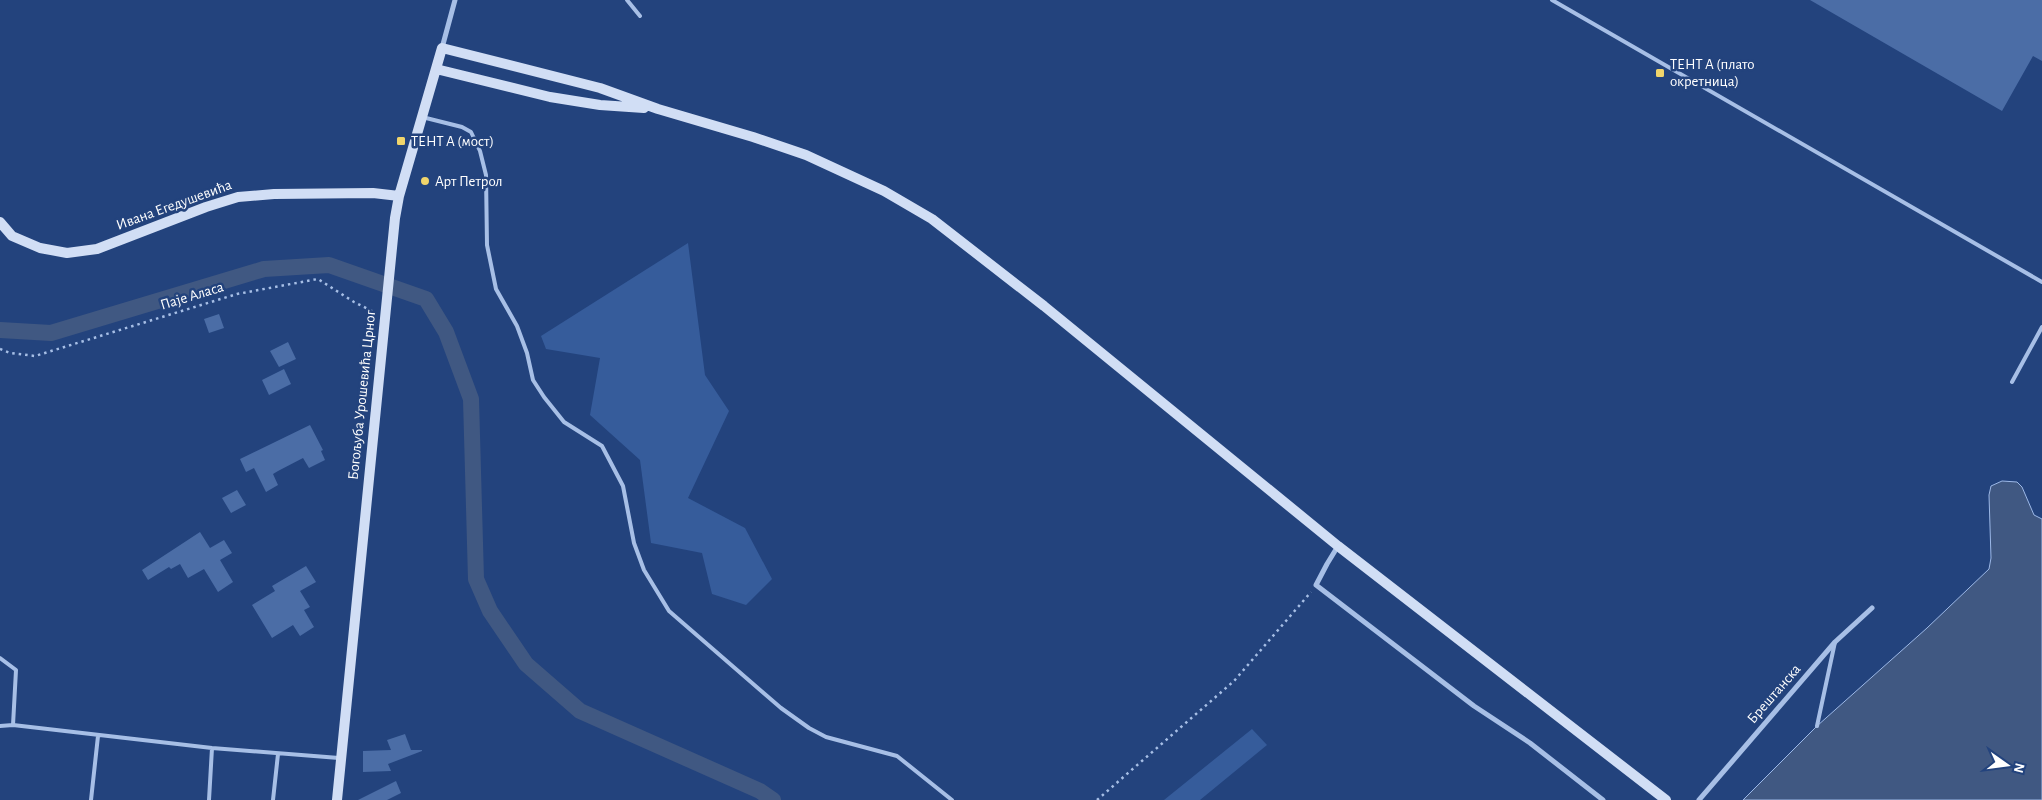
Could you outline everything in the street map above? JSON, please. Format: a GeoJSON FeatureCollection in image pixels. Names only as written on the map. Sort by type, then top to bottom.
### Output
{"type":"FeatureCollection","features":[{"type":"Feature","properties":{"kind":"main road","name":"Богољуба Урошевића Црног"},"geometry":{"type":"LineString","coordinates":[[337,800],[386,299],[399,196],[442,48]]}},
{"type":"Feature","properties":{"kind":"main road"},"geometry":{"type":"LineString","coordinates":[[442,48],[600,88],[658,109],[806,154],[884,191],[932,220],[1044,306],[1338,546],[1666,800]]}},
{"type":"Feature","properties":{"kind":"main road"},"geometry":{"type":"LineString","coordinates":[[436,69],[550,97],[600,105],[658,109]]}},
{"type":"Feature","properties":{"kind":"main road","name":"Ивана Егедушевића"},"geometry":{"type":"LineString","coordinates":[[0,222],[12,236],[40,248],[67,254],[97,249],[206,207],[238,197],[274,194],[373,193],[399,196]]}},
{"type":"Feature","properties":{"kind":"street","name":"Богољуба Урошевића Црног"},"geometry":{"type":"LineString","coordinates":[[442,48],[455,0]]}},
{"type":"Feature","properties":{"kind":"street"},"geometry":{"type":"LineString","coordinates":[[1338,546],[1316,585],[1458,695],[1530,743],[1603,800]]}},
{"type":"Feature","properties":{"kind":"street","name":"Брештанска"},"geometry":{"type":"LineString","coordinates":[[1699,800],[1835,642],[1872,608]]}},
{"type":"Feature","properties":{"kind":"lane"},"geometry":{"type":"LineString","coordinates":[[627,0],[640,16]]}},
{"type":"Feature","properties":{"kind":"lane"},"geometry":{"type":"LineString","coordinates":[[1552,0],[2042,282]]}},
{"type":"Feature","properties":{"kind":"lane"},"geometry":{"type":"LineString","coordinates":[[422,117],[462,127],[471,132],[480,151],[486,175],[487,246],[496,289],[517,326],[533,380],[564,422],[602,446],[623,486],[634,543],[644,570],[669,611],[781,708],[809,728],[826,737],[897,756],[952,800]]}},
{"type":"Feature","properties":{"kind":"lane"},"geometry":{"type":"LineString","coordinates":[[2012,382],[2042,327]]}},
{"type":"Feature","properties":{"kind":"lane"},"geometry":{"type":"LineString","coordinates":[[1817,726],[1835,642]]}},
{"type":"Feature","properties":{"kind":"lane"},"geometry":{"type":"LineString","coordinates":[[0,658],[16,670],[13,725]]}},
{"type":"Feature","properties":{"kind":"lane"},"geometry":{"type":"LineString","coordinates":[[0,726],[13,725],[212,748],[341,758]]}},
{"type":"Feature","properties":{"kind":"lane"},"geometry":{"type":"LineString","coordinates":[[91,800],[98,736]]}},
{"type":"Feature","properties":{"kind":"lane"},"geometry":{"type":"LineString","coordinates":[[208,800],[212,748]]}},
{"type":"Feature","properties":{"kind":"lane"},"geometry":{"type":"LineString","coordinates":[[273,800],[278,754]]}},
{"type":"Feature","properties":{"kind":"path","name":"Паје Аласа"},"geometry":{"type":"LineString","coordinates":[[0,349],[10,353],[35,356],[237,294],[318,279],[354,302],[385,317]]}},
{"type":"Feature","properties":{"kind":"path"},"geometry":{"type":"LineString","coordinates":[[1097,800],[1234,681],[1316,585]]}},
{"type":"Feature","properties":{"kind":"shaded area"},"geometry":{"type":"Polygon","coordinates":[[[688,243],[705,375],[729,411],[688,498],[745,528],[772,579],[746,605],[712,594],[702,553],[651,543],[640,460],[590,415],[600,358],[546,349],[541,336],[688,243]]]}},
{"type":"Feature","properties":{"kind":"shaded area"},"geometry":{"type":"Polygon","coordinates":[[[2002,481],[2017,482],[2022,487],[2034,515],[2042,519],[2042,800],[1743,800],[1817,726],[1927,628],[1989,569],[1991,558],[1989,495],[1991,486],[2002,481]]]}},
{"type":"Feature","properties":{"kind":"shaded area"},"geometry":{"type":"Polygon","coordinates":[[[1252,729],[1267,745],[1200,800],[1164,800],[1252,729]]]}},
{"type":"Feature","properties":{"kind":"building"},"geometry":{"type":"Polygon","coordinates":[[[1810,0],[2042,0],[2042,61],[2033,56],[2002,111],[1810,0]]]}},
{"type":"Feature","properties":{"kind":"building"},"geometry":{"type":"Polygon","coordinates":[[[219,314],[224,328],[209,333],[204,319],[219,314]]]}},
{"type":"Feature","properties":{"kind":"building"},"geometry":{"type":"Polygon","coordinates":[[[288,342],[296,359],[279,367],[270,351],[288,342]]]}},
{"type":"Feature","properties":{"kind":"building"},"geometry":{"type":"Polygon","coordinates":[[[284,369],[291,384],[269,395],[262,380],[284,369]]]}},
{"type":"Feature","properties":{"kind":"building"},"geometry":{"type":"Polygon","coordinates":[[[310,425],[323,450],[321,451],[325,460],[309,468],[303,458],[278,471],[273,474],[278,485],[266,492],[254,468],[246,472],[240,459],[310,425]]]}},
{"type":"Feature","properties":{"kind":"building"},"geometry":{"type":"Polygon","coordinates":[[[237,490],[246,505],[231,513],[222,498],[237,490]]]}},
{"type":"Feature","properties":{"kind":"building"},"geometry":{"type":"Polygon","coordinates":[[[200,532],[210,548],[224,540],[232,553],[220,560],[233,582],[218,592],[204,569],[188,578],[180,564],[171,569],[169,567],[148,580],[142,570],[200,532]]]}},
{"type":"Feature","properties":{"kind":"building"},"geometry":{"type":"Polygon","coordinates":[[[306,566],[316,582],[300,591],[310,607],[304,610],[314,627],[300,636],[293,625],[272,638],[252,605],[275,591],[272,586],[306,566]]]}},
{"type":"Feature","properties":{"kind":"building"},"geometry":{"type":"Polygon","coordinates":[[[405,734],[411,750],[422,751],[388,764],[391,771],[363,772],[363,751],[391,750],[387,740],[405,734]]]}},
{"type":"Feature","properties":{"kind":"building"},"geometry":{"type":"Polygon","coordinates":[[[396,781],[401,793],[387,800],[358,800],[396,781]]]}},
{"type":"Feature","properties":{"kind":"waterway"},"geometry":{"type":"LineString","coordinates":[[0,330],[51,333],[264,269],[329,265],[426,299],[446,332],[471,399],[476,579],[490,611],[526,664],[580,711],[760,791],[773,800]]}},
{"type":"Feature","properties":{"kind":"place","name":"ТЕНТ А (плато окретница)"},"geometry":{"type":"Point","coordinates":[1660,73]}},
{"type":"Feature","properties":{"kind":"place","name":"ТЕНТ А (мост)"},"geometry":{"type":"Point","coordinates":[401,141]}},
{"type":"Feature","properties":{"kind":"place","name":"Арт Петрол"},"geometry":{"type":"Point","coordinates":[425,181]}}]}
